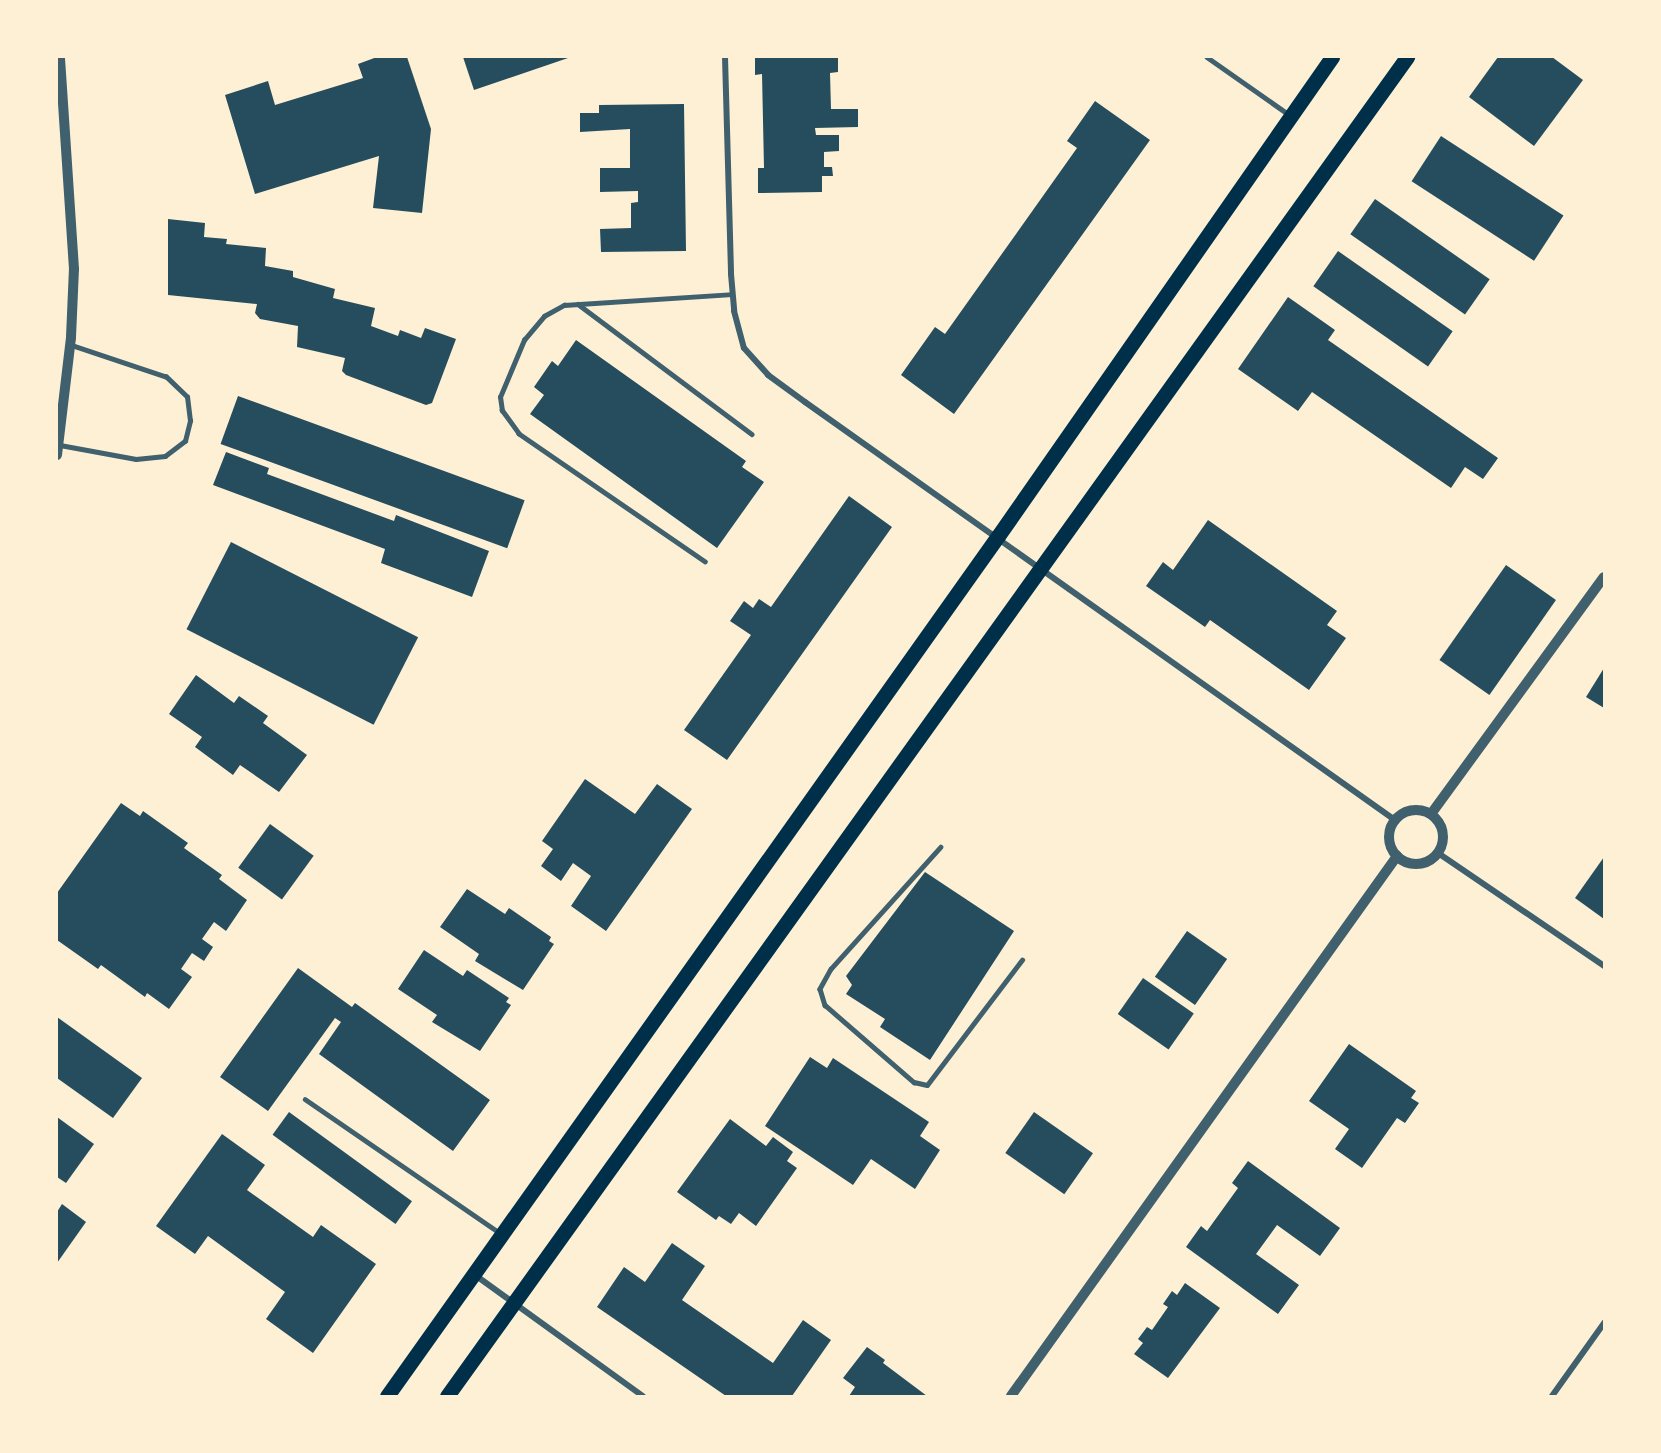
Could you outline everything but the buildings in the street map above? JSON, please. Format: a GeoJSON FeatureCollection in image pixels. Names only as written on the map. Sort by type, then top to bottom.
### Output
{"type":"FeatureCollection","features":[{"type":"Feature","properties":{"kind":"main road"},"geometry":{"type":"LineString","coordinates":[[387,1396],[998,536],[1332,57]]}},
{"type":"Feature","properties":{"kind":"main road"},"geometry":{"type":"LineString","coordinates":[[447,1396],[1407,57]]}},
{"type":"Feature","properties":{"kind":"street"},"geometry":{"type":"LineString","coordinates":[[58,450],[70,345],[74,268],[71,190],[60,57]]}},
{"type":"Feature","properties":{"kind":"street"},"geometry":{"type":"LineString","coordinates":[[725,57],[732,294],[744,348],[768,375],[998,536],[1395,820]]}},
{"type":"Feature","properties":{"kind":"street"},"geometry":{"type":"LineString","coordinates":[[1431,814],[1604,577]]}},
{"type":"Feature","properties":{"kind":"street"},"geometry":{"type":"LineString","coordinates":[[1415,809],[1431,814],[1442,828],[1438,853],[1422,863],[1404,862],[1397,856],[1389,840],[1395,820],[1415,809]]}},
{"type":"Feature","properties":{"kind":"street"},"geometry":{"type":"LineString","coordinates":[[1438,853],[1604,966]]}},
{"type":"Feature","properties":{"kind":"street"},"geometry":{"type":"LineString","coordinates":[[1011,1396],[1397,856]]}},
{"type":"Feature","properties":{"kind":"street"},"geometry":{"type":"LineString","coordinates":[[474,1274],[643,1396]]}},
{"type":"Feature","properties":{"kind":"street"},"geometry":{"type":"LineString","coordinates":[[1552,1396],[1604,1323]]}},
{"type":"Feature","properties":{"kind":"lane"},"geometry":{"type":"LineString","coordinates":[[1207,57],[1290,116]]}},
{"type":"Feature","properties":{"kind":"lane"},"geometry":{"type":"LineString","coordinates":[[705,562],[519,434],[502,411],[500,397],[524,340],[544,316],[564,305],[732,294]]}},
{"type":"Feature","properties":{"kind":"lane"},"geometry":{"type":"LineString","coordinates":[[578,304],[752,434]]}},
{"type":"Feature","properties":{"kind":"lane"},"geometry":{"type":"LineString","coordinates":[[58,450],[136,459],[165,456],[185,441],[190,421],[187,397],[166,377],[70,345]]}},
{"type":"Feature","properties":{"kind":"lane"},"geometry":{"type":"LineString","coordinates":[[941,847],[831,969],[820,989],[825,1005],[914,1082],[927,1085],[1022,960]]}},
{"type":"Feature","properties":{"kind":"lane"},"geometry":{"type":"LineString","coordinates":[[305,1099],[502,1234]]}}]}
